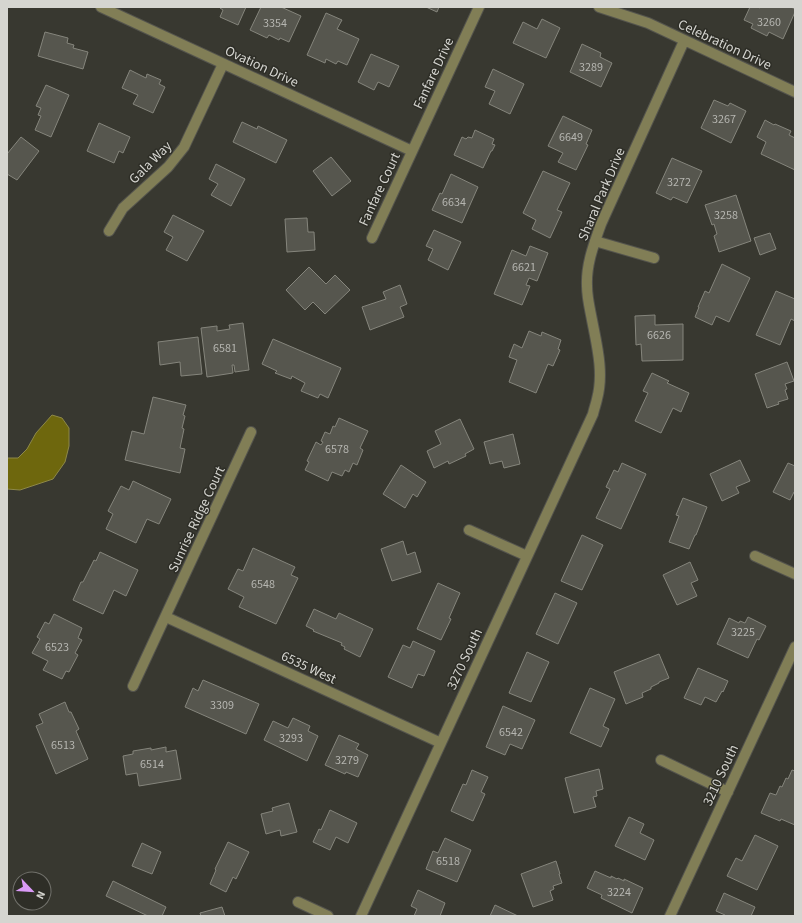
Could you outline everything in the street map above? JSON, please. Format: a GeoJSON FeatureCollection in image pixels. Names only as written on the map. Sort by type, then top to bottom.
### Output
{"type":"FeatureCollection","features":[{"type":"Feature","properties":{"kind":"street","name":"Ovation Drive"},"geometry":{"type":"LineString","coordinates":[[101,7],[412,151]]}},
{"type":"Feature","properties":{"kind":"street","name":"Fanfare Drive"},"geometry":{"type":"LineString","coordinates":[[412,151],[479,7]]}},
{"type":"Feature","properties":{"kind":"street","name":"Celebration Drive"},"geometry":{"type":"LineString","coordinates":[[598,7],[648,23],[795,92]]}},
{"type":"Feature","properties":{"kind":"street","name":"Sharal Park Drive"},"geometry":{"type":"LineString","coordinates":[[593,414],[598,399],[600,372],[587,286],[589,264],[601,224],[684,41]]}},
{"type":"Feature","properties":{"kind":"street","name":"Gala Way"},"geometry":{"type":"LineString","coordinates":[[109,231],[123,208],[168,167],[184,147],[223,64]]}},
{"type":"Feature","properties":{"kind":"street","name":"Fanfare Court"},"geometry":{"type":"LineString","coordinates":[[372,238],[412,151]]}},
{"type":"Feature","properties":{"kind":"street"},"geometry":{"type":"LineString","coordinates":[[595,241],[654,258]]}},
{"type":"Feature","properties":{"kind":"street","name":"3270 South"},"geometry":{"type":"LineString","coordinates":[[361,916],[593,414]]}},
{"type":"Feature","properties":{"kind":"street","name":"Sunrise Ridge Court"},"geometry":{"type":"LineString","coordinates":[[134,686],[252,432]]}},
{"type":"Feature","properties":{"kind":"street"},"geometry":{"type":"LineString","coordinates":[[469,530],[527,556]]}},
{"type":"Feature","properties":{"kind":"street"},"geometry":{"type":"LineString","coordinates":[[755,556],[795,574]]}},
{"type":"Feature","properties":{"kind":"street","name":"6535 West"},"geometry":{"type":"LineString","coordinates":[[166,617],[441,743]]}},
{"type":"Feature","properties":{"kind":"street","name":"3210 South"},"geometry":{"type":"LineString","coordinates":[[670,916],[795,647]]}},
{"type":"Feature","properties":{"kind":"street"},"geometry":{"type":"LineString","coordinates":[[661,760],[728,792]]}},
{"type":"Feature","properties":{"kind":"street"},"geometry":{"type":"LineString","coordinates":[[298,902],[328,916]]}},
{"type":"Feature","properties":{"kind":"shaded area"},"geometry":{"type":"Polygon","coordinates":[[[52,415],[62,418],[69,428],[69,446],[65,462],[53,479],[20,490],[7,489],[7,458],[18,458],[27,449],[36,433],[52,415]]]}},
{"type":"Feature","properties":{"kind":"building"},"geometry":{"type":"Polygon","coordinates":[[[246,7],[238,25],[220,17],[223,10],[220,8],[246,7]]]}},
{"type":"Feature","properties":{"kind":"building"},"geometry":{"type":"Polygon","coordinates":[[[261,7],[281,7],[301,16],[289,42],[280,38],[279,40],[269,35],[267,38],[250,30],[261,7]]]}},
{"type":"Feature","properties":{"kind":"building"},"geometry":{"type":"Polygon","coordinates":[[[426,7],[439,7],[437,12],[426,7]]]}},
{"type":"Feature","properties":{"kind":"building"},"geometry":{"type":"Polygon","coordinates":[[[750,7],[791,7],[795,9],[783,39],[769,32],[767,36],[751,28],[753,24],[744,20],[750,7]]]}},
{"type":"Feature","properties":{"kind":"building"},"geometry":{"type":"Polygon","coordinates":[[[326,13],[342,20],[337,29],[359,39],[347,65],[338,61],[336,64],[326,59],[325,63],[307,55],[326,13]]]}},
{"type":"Feature","properties":{"kind":"building"},"geometry":{"type":"Polygon","coordinates":[[[542,19],[560,28],[546,58],[513,43],[523,22],[537,29],[542,19]]]}},
{"type":"Feature","properties":{"kind":"building"},"geometry":{"type":"Polygon","coordinates":[[[45,32],[68,38],[67,43],[74,45],[73,48],[88,52],[83,69],[38,56],[45,32]]]}},
{"type":"Feature","properties":{"kind":"building"},"geometry":{"type":"Polygon","coordinates":[[[582,44],[601,53],[600,57],[612,63],[601,87],[570,72],[582,44]]]}},
{"type":"Feature","properties":{"kind":"building"},"geometry":{"type":"Polygon","coordinates":[[[371,54],[399,66],[389,87],[378,82],[374,90],[358,82],[371,54]]]}},
{"type":"Feature","properties":{"kind":"building"},"geometry":{"type":"Polygon","coordinates":[[[493,69],[524,84],[510,114],[489,104],[495,91],[485,87],[493,69]]]}},
{"type":"Feature","properties":{"kind":"building"},"geometry":{"type":"Polygon","coordinates":[[[130,70],[146,78],[147,74],[161,80],[159,84],[165,87],[153,113],[133,104],[138,95],[122,88],[130,70]]]}},
{"type":"Feature","properties":{"kind":"building"},"geometry":{"type":"Polygon","coordinates":[[[46,85],[69,95],[51,137],[35,130],[41,116],[38,115],[41,108],[36,106],[46,85]]]}},
{"type":"Feature","properties":{"kind":"building"},"geometry":{"type":"Polygon","coordinates":[[[714,100],[728,106],[730,103],[746,111],[731,143],[701,128],[714,100]]]}},
{"type":"Feature","properties":{"kind":"building"},"geometry":{"type":"Polygon","coordinates":[[[563,116],[592,130],[586,144],[588,145],[576,170],[558,162],[563,153],[548,146],[563,116]]]}},
{"type":"Feature","properties":{"kind":"building"},"geometry":{"type":"Polygon","coordinates":[[[765,120],[791,131],[789,135],[795,138],[795,170],[761,154],[766,142],[757,137],[765,120]]]}},
{"type":"Feature","properties":{"kind":"building"},"geometry":{"type":"Polygon","coordinates":[[[242,122],[257,129],[258,126],[287,140],[276,163],[233,142],[242,122]]]}},
{"type":"Feature","properties":{"kind":"building"},"geometry":{"type":"Polygon","coordinates":[[[99,123],[130,137],[123,153],[119,151],[114,163],[87,151],[99,123]]]}},
{"type":"Feature","properties":{"kind":"building"},"geometry":{"type":"Polygon","coordinates":[[[475,130],[494,139],[492,144],[495,145],[483,168],[454,155],[462,137],[466,139],[468,137],[472,138],[475,130]]]}},
{"type":"Feature","properties":{"kind":"building"},"geometry":{"type":"Polygon","coordinates":[[[21,137],[39,151],[17,180],[7,174],[7,154],[21,137]]]}},
{"type":"Feature","properties":{"kind":"building"},"geometry":{"type":"Polygon","coordinates":[[[331,157],[351,181],[332,196],[313,171],[331,157]]]}},
{"type":"Feature","properties":{"kind":"building"},"geometry":{"type":"Polygon","coordinates":[[[672,158],[702,171],[687,203],[673,197],[671,200],[656,193],[672,158]]]}},
{"type":"Feature","properties":{"kind":"building"},"geometry":{"type":"Polygon","coordinates":[[[216,164],[245,179],[231,206],[211,195],[218,184],[209,179],[216,164]]]}},
{"type":"Feature","properties":{"kind":"building"},"geometry":{"type":"Polygon","coordinates":[[[543,171],[570,183],[557,210],[562,212],[550,238],[532,229],[536,220],[523,213],[543,171]]]}},
{"type":"Feature","properties":{"kind":"building"},"geometry":{"type":"Polygon","coordinates":[[[451,174],[478,187],[462,223],[432,210],[440,193],[442,194],[451,174]]]}},
{"type":"Feature","properties":{"kind":"building"},"geometry":{"type":"Polygon","coordinates":[[[736,195],[751,241],[719,252],[714,236],[717,234],[705,205],[736,195]]]}},
{"type":"Feature","properties":{"kind":"building"},"geometry":{"type":"Polygon","coordinates":[[[173,215],[204,231],[187,261],[166,250],[173,237],[164,232],[173,215]]]}},
{"type":"Feature","properties":{"kind":"building"},"geometry":{"type":"Polygon","coordinates":[[[307,218],[308,232],[314,232],[315,250],[287,252],[285,219],[307,218]]]}},
{"type":"Feature","properties":{"kind":"building"},"geometry":{"type":"Polygon","coordinates":[[[434,230],[461,242],[448,270],[428,260],[433,249],[426,246],[434,230]]]}},
{"type":"Feature","properties":{"kind":"building"},"geometry":{"type":"Polygon","coordinates":[[[770,233],[776,249],[760,255],[754,238],[770,233]]]}},
{"type":"Feature","properties":{"kind":"building"},"geometry":{"type":"Polygon","coordinates":[[[530,246],[548,253],[537,281],[529,278],[526,285],[530,286],[522,305],[494,294],[512,250],[526,256],[530,246]]]}},
{"type":"Feature","properties":{"kind":"building"},"geometry":{"type":"Polygon","coordinates":[[[722,264],[750,278],[729,322],[716,316],[712,325],[695,317],[705,291],[709,293],[722,264]]]}},
{"type":"Feature","properties":{"kind":"building"},"geometry":{"type":"Polygon","coordinates":[[[309,267],[326,284],[335,275],[350,290],[325,314],[313,302],[305,310],[286,290],[309,267]]]}},
{"type":"Feature","properties":{"kind":"building"},"geometry":{"type":"Polygon","coordinates":[[[400,285],[407,304],[400,307],[404,317],[370,330],[362,307],[386,299],[383,292],[400,285]]]}},
{"type":"Feature","properties":{"kind":"building"},"geometry":{"type":"Polygon","coordinates":[[[776,291],[795,299],[795,321],[791,319],[780,345],[756,335],[776,291]]]}},
{"type":"Feature","properties":{"kind":"building"},"geometry":{"type":"Polygon","coordinates":[[[655,315],[655,325],[683,324],[683,360],[642,361],[641,344],[636,345],[635,316],[655,315]]]}},
{"type":"Feature","properties":{"kind":"building"},"geometry":{"type":"Polygon","coordinates":[[[243,323],[249,370],[235,372],[234,365],[232,365],[233,373],[207,377],[201,328],[217,326],[217,331],[230,329],[229,325],[243,323]]]}},
{"type":"Feature","properties":{"kind":"building"},"geometry":{"type":"Polygon","coordinates":[[[529,331],[541,336],[542,332],[561,340],[558,349],[560,350],[553,366],[548,364],[536,393],[509,382],[517,360],[509,357],[514,344],[522,348],[529,331]]]}},
{"type":"Feature","properties":{"kind":"building"},"geometry":{"type":"Polygon","coordinates":[[[198,337],[202,374],[181,376],[180,362],[160,365],[158,342],[198,337]]]}},
{"type":"Feature","properties":{"kind":"building"},"geometry":{"type":"Polygon","coordinates":[[[273,339],[341,368],[328,398],[320,394],[318,398],[301,391],[305,383],[292,376],[291,379],[275,373],[277,371],[262,364],[273,339]]]}},
{"type":"Feature","properties":{"kind":"building"},"geometry":{"type":"Polygon","coordinates":[[[787,362],[794,381],[785,384],[788,399],[767,408],[755,374],[787,362]]]}},
{"type":"Feature","properties":{"kind":"building"},"geometry":{"type":"Polygon","coordinates":[[[652,373],[669,381],[667,383],[689,393],[681,412],[673,408],[661,433],[635,421],[648,393],[643,391],[652,373]]]}},
{"type":"Feature","properties":{"kind":"building"},"geometry":{"type":"Polygon","coordinates":[[[153,397],[186,405],[183,415],[185,416],[182,428],[184,429],[180,448],[185,449],[180,473],[125,460],[132,431],[144,434],[153,397]]]}},
{"type":"Feature","properties":{"kind":"building"},"geometry":{"type":"Polygon","coordinates":[[[339,418],[368,431],[360,448],[363,450],[357,465],[353,463],[349,472],[345,470],[342,476],[332,472],[328,481],[305,470],[309,462],[307,461],[316,442],[321,445],[325,432],[330,434],[333,426],[335,427],[339,418]]]}},
{"type":"Feature","properties":{"kind":"building"},"geometry":{"type":"Polygon","coordinates":[[[460,419],[474,449],[465,454],[466,456],[449,464],[448,461],[434,468],[427,451],[441,444],[435,431],[460,419]]]}},
{"type":"Feature","properties":{"kind":"building"},"geometry":{"type":"Polygon","coordinates":[[[513,434],[520,464],[504,468],[502,461],[490,464],[484,442],[513,434]]]}},
{"type":"Feature","properties":{"kind":"building"},"geometry":{"type":"Polygon","coordinates":[[[740,460],[750,481],[736,487],[739,493],[722,501],[710,474],[740,460]]]}},
{"type":"Feature","properties":{"kind":"building"},"geometry":{"type":"Polygon","coordinates":[[[622,463],[646,474],[621,529],[596,518],[610,489],[606,487],[614,470],[618,472],[622,463]]]}},
{"type":"Feature","properties":{"kind":"building"},"geometry":{"type":"Polygon","coordinates":[[[788,463],[795,466],[795,492],[790,500],[773,492],[788,463]]]}},
{"type":"Feature","properties":{"kind":"building"},"geometry":{"type":"Polygon","coordinates":[[[401,465],[426,482],[417,497],[413,494],[405,508],[383,494],[401,465]]]}},
{"type":"Feature","properties":{"kind":"building"},"geometry":{"type":"Polygon","coordinates":[[[133,481],[171,499],[159,524],[147,519],[136,543],[106,529],[113,514],[108,511],[121,486],[129,490],[133,481]]]}},
{"type":"Feature","properties":{"kind":"building"},"geometry":{"type":"Polygon","coordinates":[[[683,498],[707,507],[689,549],[669,542],[679,516],[676,515],[683,498]]]}},
{"type":"Feature","properties":{"kind":"building"},"geometry":{"type":"Polygon","coordinates":[[[582,535],[603,545],[582,590],[561,581],[582,535]]]}},
{"type":"Feature","properties":{"kind":"building"},"geometry":{"type":"Polygon","coordinates":[[[403,541],[407,555],[415,552],[421,572],[392,581],[381,549],[403,541]]]}},
{"type":"Feature","properties":{"kind":"building"},"geometry":{"type":"Polygon","coordinates":[[[253,548],[295,567],[291,575],[298,578],[276,624],[239,607],[244,597],[228,589],[238,569],[243,571],[253,548]]]}},
{"type":"Feature","properties":{"kind":"building"},"geometry":{"type":"Polygon","coordinates":[[[100,552],[138,570],[126,596],[114,590],[103,614],[73,600],[81,582],[83,582],[94,560],[96,561],[100,552]]]}},
{"type":"Feature","properties":{"kind":"building"},"geometry":{"type":"Polygon","coordinates":[[[690,562],[698,580],[691,583],[697,596],[677,605],[663,575],[690,562]]]}},
{"type":"Feature","properties":{"kind":"building"},"geometry":{"type":"Polygon","coordinates":[[[438,583],[460,593],[449,618],[451,619],[441,640],[417,629],[438,583]]]}},
{"type":"Feature","properties":{"kind":"building"},"geometry":{"type":"Polygon","coordinates":[[[555,593],[577,603],[558,644],[536,634],[555,593]]]}},
{"type":"Feature","properties":{"kind":"building"},"geometry":{"type":"Polygon","coordinates":[[[314,609],[336,619],[339,613],[373,629],[360,657],[344,649],[345,647],[341,645],[342,643],[313,631],[314,630],[306,626],[314,609]]]}},
{"type":"Feature","properties":{"kind":"building"},"geometry":{"type":"Polygon","coordinates":[[[54,614],[82,628],[78,638],[82,640],[75,653],[78,655],[69,672],[66,671],[62,679],[43,670],[48,661],[32,653],[40,639],[37,637],[45,622],[49,624],[54,614]]]}},
{"type":"Feature","properties":{"kind":"building"},"geometry":{"type":"Polygon","coordinates":[[[748,617],[766,626],[759,640],[757,639],[748,658],[717,644],[729,618],[739,623],[740,621],[745,623],[748,617]]]}},
{"type":"Feature","properties":{"kind":"building"},"geometry":{"type":"Polygon","coordinates":[[[413,641],[435,651],[424,676],[418,674],[412,688],[388,677],[403,645],[410,648],[413,641]]]}},
{"type":"Feature","properties":{"kind":"building"},"geometry":{"type":"Polygon","coordinates":[[[527,652],[549,662],[531,702],[509,693],[527,652]]]}},
{"type":"Feature","properties":{"kind":"building"},"geometry":{"type":"Polygon","coordinates":[[[659,654],[669,678],[659,682],[651,687],[651,689],[642,693],[643,697],[626,704],[614,672],[659,654]]]}},
{"type":"Feature","properties":{"kind":"building"},"geometry":{"type":"Polygon","coordinates":[[[698,668],[728,681],[716,702],[705,697],[701,705],[684,698],[698,668]]]}},
{"type":"Feature","properties":{"kind":"building"},"geometry":{"type":"Polygon","coordinates":[[[203,680],[259,704],[246,734],[185,707],[193,688],[198,691],[203,680]]]}},
{"type":"Feature","properties":{"kind":"building"},"geometry":{"type":"Polygon","coordinates":[[[590,688],[615,699],[603,726],[609,729],[601,747],[570,733],[590,688]]]}},
{"type":"Feature","properties":{"kind":"building"},"geometry":{"type":"Polygon","coordinates":[[[65,702],[79,729],[76,731],[88,759],[56,774],[36,726],[43,723],[39,714],[65,702]]]}},
{"type":"Feature","properties":{"kind":"building"},"geometry":{"type":"Polygon","coordinates":[[[503,706],[535,720],[522,749],[510,744],[505,755],[486,747],[503,706]]]}},
{"type":"Feature","properties":{"kind":"building"},"geometry":{"type":"Polygon","coordinates":[[[293,718],[310,726],[308,731],[318,736],[307,761],[264,740],[273,721],[288,728],[293,718]]]}},
{"type":"Feature","properties":{"kind":"building"},"geometry":{"type":"Polygon","coordinates":[[[339,735],[359,744],[356,749],[368,755],[358,777],[346,772],[345,774],[325,765],[339,735]]]}},
{"type":"Feature","properties":{"kind":"building"},"geometry":{"type":"Polygon","coordinates":[[[166,747],[166,752],[176,750],[181,779],[139,786],[137,773],[126,775],[123,756],[133,754],[133,751],[166,747]]]}},
{"type":"Feature","properties":{"kind":"building"},"geometry":{"type":"Polygon","coordinates":[[[599,769],[603,789],[596,791],[597,796],[593,797],[596,807],[574,813],[565,778],[599,769]]]}},
{"type":"Feature","properties":{"kind":"building"},"geometry":{"type":"Polygon","coordinates":[[[472,770],[488,777],[481,792],[485,794],[473,821],[451,811],[463,784],[466,785],[472,770]]]}},
{"type":"Feature","properties":{"kind":"building"},"geometry":{"type":"Polygon","coordinates":[[[792,770],[795,771],[795,825],[781,819],[780,821],[761,813],[770,793],[776,795],[786,778],[788,779],[792,770]]]}},
{"type":"Feature","properties":{"kind":"building"},"geometry":{"type":"Polygon","coordinates":[[[289,803],[297,832],[281,836],[280,830],[266,834],[261,814],[273,811],[272,808],[289,803]]]}},
{"type":"Feature","properties":{"kind":"building"},"geometry":{"type":"Polygon","coordinates":[[[330,810],[357,823],[348,843],[336,837],[330,850],[313,842],[319,829],[321,830],[330,810]]]}},
{"type":"Feature","properties":{"kind":"building"},"geometry":{"type":"Polygon","coordinates":[[[629,817],[644,824],[640,833],[654,840],[645,860],[615,846],[629,817]]]}},
{"type":"Feature","properties":{"kind":"building"},"geometry":{"type":"Polygon","coordinates":[[[755,835],[778,846],[757,890],[727,876],[736,858],[742,861],[755,835]]]}},
{"type":"Feature","properties":{"kind":"building"},"geometry":{"type":"Polygon","coordinates":[[[445,838],[471,850],[457,882],[426,869],[433,851],[438,853],[445,838]]]}},
{"type":"Feature","properties":{"kind":"building"},"geometry":{"type":"Polygon","coordinates":[[[228,842],[249,852],[236,879],[233,877],[226,892],[210,884],[216,870],[215,869],[228,842]]]}},
{"type":"Feature","properties":{"kind":"building"},"geometry":{"type":"Polygon","coordinates":[[[142,843],[161,852],[152,874],[132,866],[142,843]]]}},
{"type":"Feature","properties":{"kind":"building"},"geometry":{"type":"Polygon","coordinates":[[[556,861],[562,883],[553,886],[554,889],[550,891],[553,900],[533,907],[521,874],[556,861]]]}},
{"type":"Feature","properties":{"kind":"building"},"geometry":{"type":"Polygon","coordinates":[[[595,871],[611,878],[611,876],[624,881],[624,879],[643,888],[632,913],[601,898],[602,895],[587,888],[595,871]]]}},
{"type":"Feature","properties":{"kind":"building"},"geometry":{"type":"Polygon","coordinates":[[[113,881],[166,907],[162,916],[148,916],[106,896],[113,881]]]}},
{"type":"Feature","properties":{"kind":"building"},"geometry":{"type":"Polygon","coordinates":[[[418,890],[445,903],[440,916],[414,916],[417,909],[411,906],[418,890]]]}},
{"type":"Feature","properties":{"kind":"building"},"geometry":{"type":"Polygon","coordinates":[[[724,893],[755,907],[751,916],[724,916],[725,915],[716,911],[724,893]]]}},
{"type":"Feature","properties":{"kind":"building"},"geometry":{"type":"Polygon","coordinates":[[[495,905],[518,916],[490,916],[495,905]]]}},
{"type":"Feature","properties":{"kind":"building"},"geometry":{"type":"Polygon","coordinates":[[[222,907],[225,916],[201,916],[200,913],[222,907]]]}}]}
